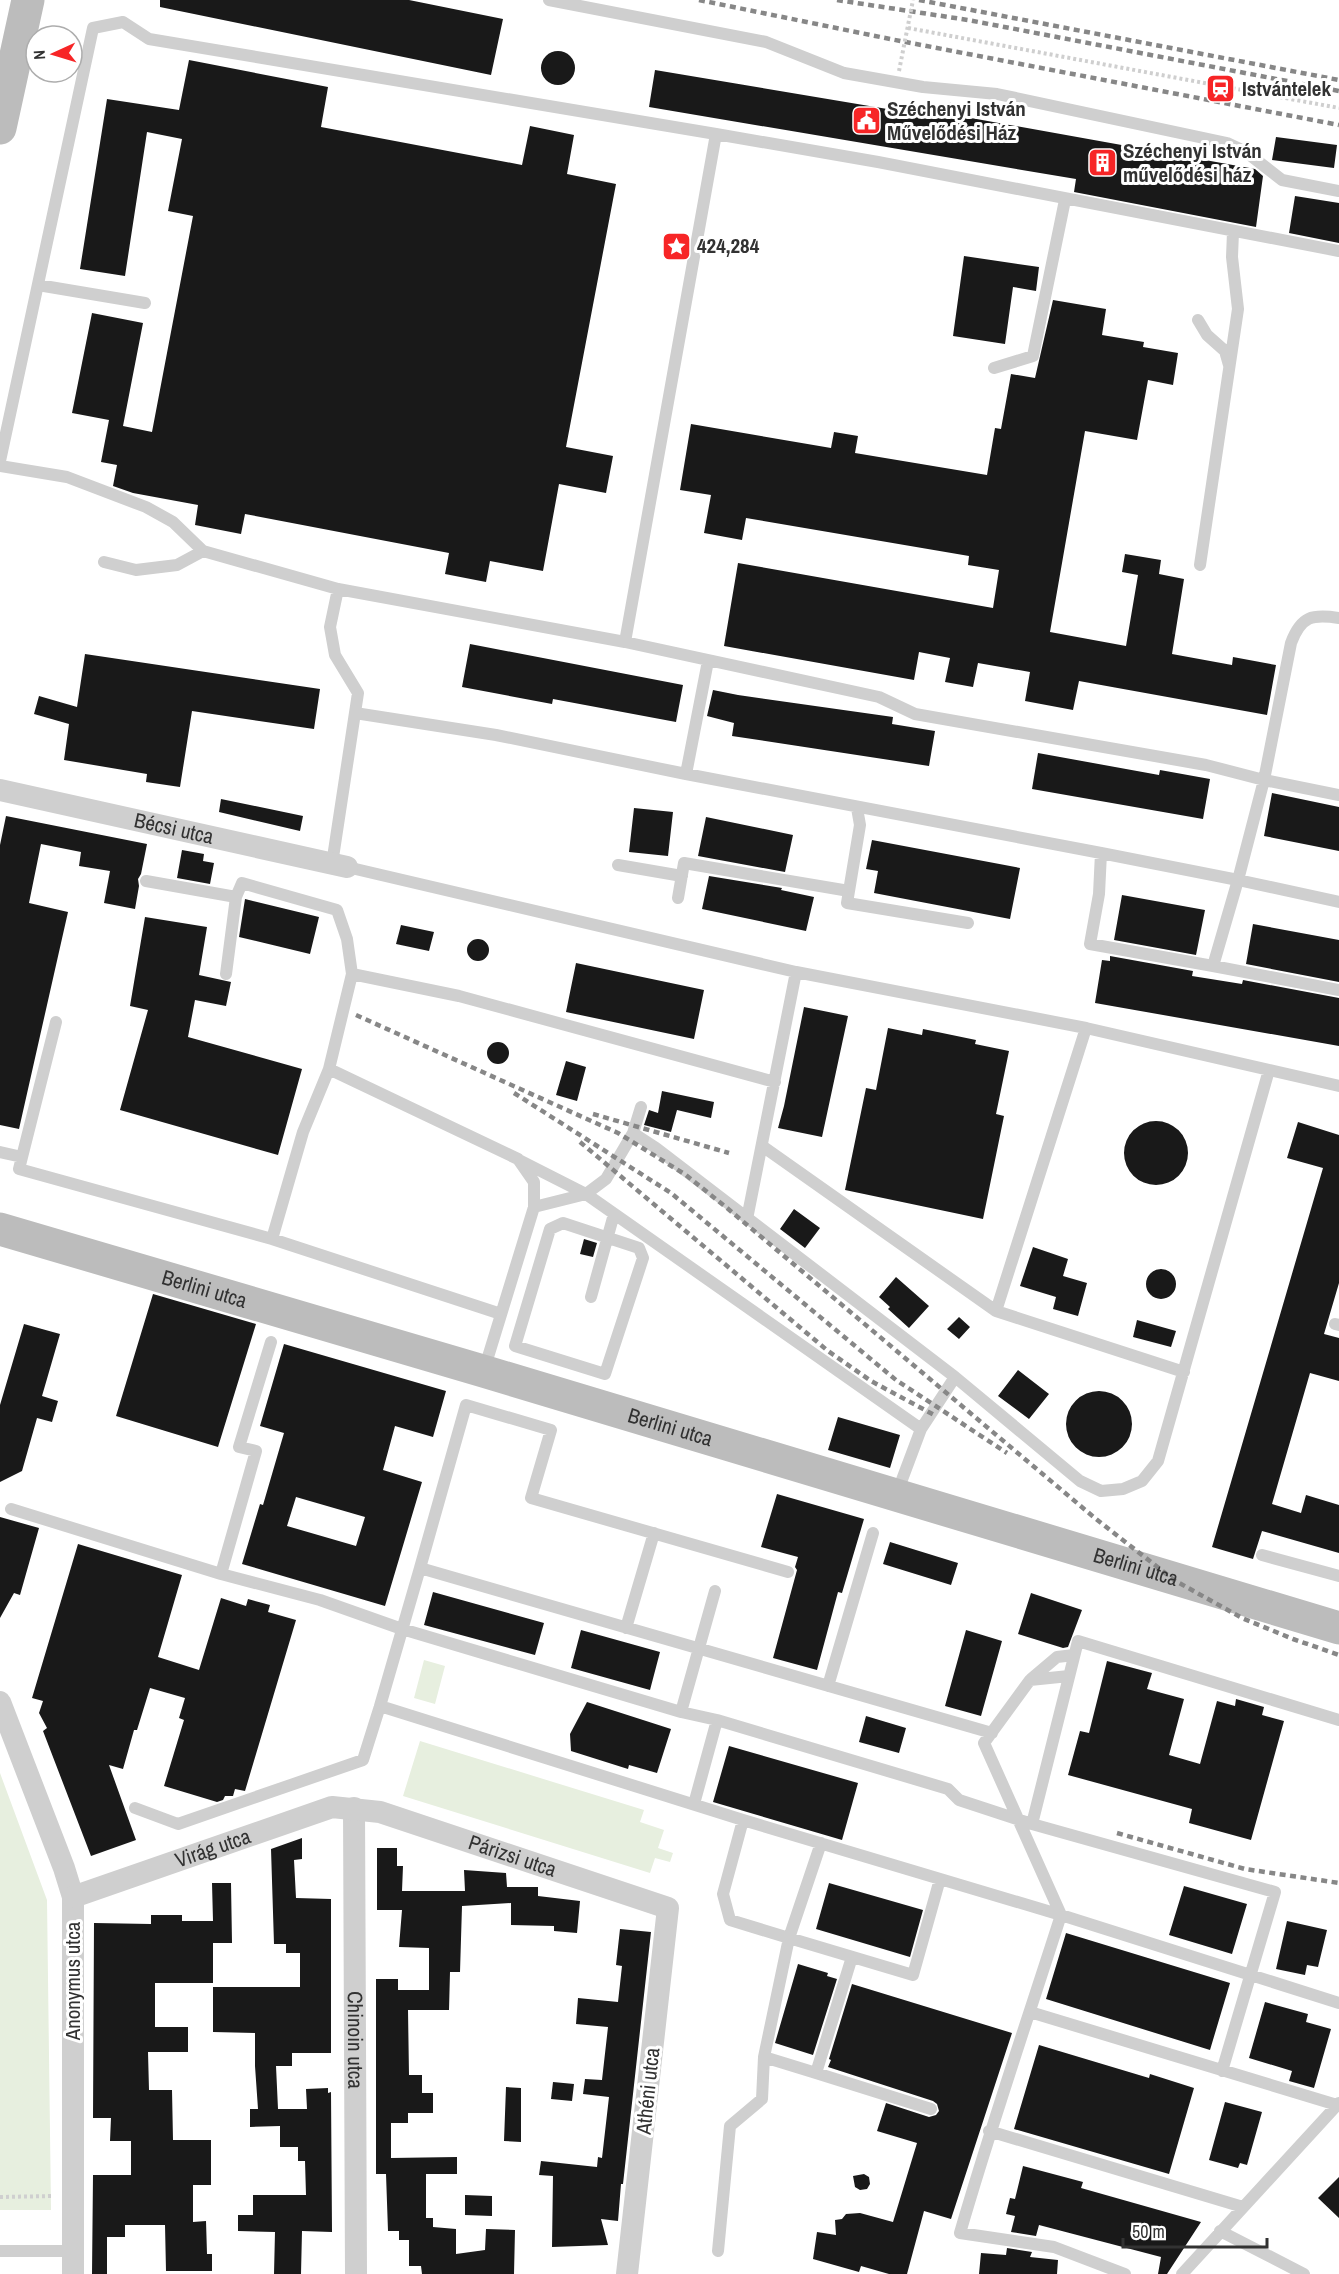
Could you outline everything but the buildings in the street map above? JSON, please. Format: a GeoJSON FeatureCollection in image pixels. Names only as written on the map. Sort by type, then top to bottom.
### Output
{"type":"FeatureCollection","features":[{"type":"Feature","properties":{"kind":"street"},"geometry":{"type":"LineString","coordinates":[[0,128],[5,85],[28,0]]}},
{"type":"Feature","properties":{"kind":"street","name":"Bécsi utca"},"geometry":{"type":"LineString","coordinates":[[0,790],[340,865]]}},
{"type":"Feature","properties":{"kind":"street","name":"Berlini utca"},"geometry":{"type":"LineString","coordinates":[[0,1229],[483,1371],[1339,1628]]}},
{"type":"Feature","properties":{"kind":"street","name":"Anonymus utca"},"geometry":{"type":"LineString","coordinates":[[0,1702],[73,1897],[73,2274]]}},
{"type":"Feature","properties":{"kind":"street","name":"Virág utca"},"geometry":{"type":"LineString","coordinates":[[73,1897],[332,1807],[354,1808]]}},
{"type":"Feature","properties":{"kind":"street","name":"Párizsi utca"},"geometry":{"type":"LineString","coordinates":[[354,1808],[380,1812],[668,1908]]}},
{"type":"Feature","properties":{"kind":"street","name":"Chinoin utca"},"geometry":{"type":"LineString","coordinates":[[354,1808],[356,2274]]}},
{"type":"Feature","properties":{"kind":"street","name":"Athéni utca"},"geometry":{"type":"LineString","coordinates":[[627,2274],[668,1908]]}},
{"type":"Feature","properties":{"kind":"lane"},"geometry":{"type":"LineString","coordinates":[[549,0],[766,42],[844,73],[923,87],[997,94],[1227,143],[1246,152],[1282,180],[1339,191]]}},
{"type":"Feature","properties":{"kind":"lane"},"geometry":{"type":"LineString","coordinates":[[1339,251],[1065,200],[878,162],[149,39],[123,22],[93,28],[0,464],[67,477],[146,507],[172,522],[203,551],[338,589],[625,642],[879,697],[915,714],[1206,765],[1264,780],[1339,795]]}},
{"type":"Feature","properties":{"kind":"lane"},"geometry":{"type":"LineString","coordinates":[[625,642],[716,134]]}},
{"type":"Feature","properties":{"kind":"lane"},"geometry":{"type":"LineString","coordinates":[[994,368],[1033,356],[1065,200]]}},
{"type":"Feature","properties":{"kind":"lane"},"geometry":{"type":"LineString","coordinates":[[1200,566],[1238,309],[1232,257],[1233,232]]}},
{"type":"Feature","properties":{"kind":"lane"},"geometry":{"type":"LineString","coordinates":[[38,285],[145,303]]}},
{"type":"Feature","properties":{"kind":"lane"},"geometry":{"type":"LineString","coordinates":[[1197,320],[1207,335],[1225,351],[1230,369]]}},
{"type":"Feature","properties":{"kind":"lane"},"geometry":{"type":"LineString","coordinates":[[104,562],[136,570],[146,569],[177,565],[203,551]]}},
{"type":"Feature","properties":{"kind":"lane"},"geometry":{"type":"LineString","coordinates":[[338,589],[330,627],[335,655],[358,693],[340,865],[796,972],[1086,1028],[1339,1086]]}},
{"type":"Feature","properties":{"kind":"lane"},"geometry":{"type":"LineString","coordinates":[[1213,966],[1264,780],[1295,631],[1305,619],[1321,615],[1339,618]]}},
{"type":"Feature","properties":{"kind":"lane"},"geometry":{"type":"LineString","coordinates":[[686,774],[708,661]]}},
{"type":"Feature","properties":{"kind":"lane"},"geometry":{"type":"LineString","coordinates":[[355,712],[496,735],[857,808],[1238,880],[1339,902]]}},
{"type":"Feature","properties":{"kind":"lane"},"geometry":{"type":"LineString","coordinates":[[857,808],[860,825],[847,903],[968,923]]}},
{"type":"Feature","properties":{"kind":"lane"},"geometry":{"type":"LineString","coordinates":[[1101,853],[1099,894],[1090,944],[1339,990]]}},
{"type":"Feature","properties":{"kind":"lane"},"geometry":{"type":"LineString","coordinates":[[678,898],[684,863],[849,891]]}},
{"type":"Feature","properties":{"kind":"lane"},"geometry":{"type":"LineString","coordinates":[[618,865],[682,876]]}},
{"type":"Feature","properties":{"kind":"lane"},"geometry":{"type":"LineString","coordinates":[[146,881],[236,897]]}},
{"type":"Feature","properties":{"kind":"lane"},"geometry":{"type":"LineString","coordinates":[[226,974],[236,897],[242,883],[337,910],[347,939],[352,974],[329,1069],[303,1132],[272,1239]]}},
{"type":"Feature","properties":{"kind":"lane"},"geometry":{"type":"LineString","coordinates":[[747,1219],[796,972]]}},
{"type":"Feature","properties":{"kind":"lane"},"geometry":{"type":"LineString","coordinates":[[352,974],[459,996],[775,1082]]}},
{"type":"Feature","properties":{"kind":"lane"},"geometry":{"type":"LineString","coordinates":[[56,1022],[19,1169],[272,1239],[501,1314]]}},
{"type":"Feature","properties":{"kind":"lane"},"geometry":{"type":"LineString","coordinates":[[996,1311],[1086,1028]]}},
{"type":"Feature","properties":{"kind":"lane"},"geometry":{"type":"LineString","coordinates":[[329,1069],[586,1194],[921,1429]]}},
{"type":"Feature","properties":{"kind":"lane"},"geometry":{"type":"LineString","coordinates":[[633,1133],[656,1148],[955,1377],[1080,1481],[1101,1491],[1123,1489],[1142,1481],[1158,1461],[1269,1070]]}},
{"type":"Feature","properties":{"kind":"lane"},"geometry":{"type":"LineString","coordinates":[[534,1207],[586,1194],[606,1179],[633,1133],[641,1107]]}},
{"type":"Feature","properties":{"kind":"lane"},"geometry":{"type":"LineString","coordinates":[[762,1146],[996,1311],[1184,1372]]}},
{"type":"Feature","properties":{"kind":"lane"},"geometry":{"type":"LineString","coordinates":[[0,1152],[22,1157]]}},
{"type":"Feature","properties":{"kind":"lane"},"geometry":{"type":"LineString","coordinates":[[483,1371],[534,1207],[534,1182],[518,1159]]}},
{"type":"Feature","properties":{"kind":"lane"},"geometry":{"type":"LineString","coordinates":[[591,1297],[614,1214]]}},
{"type":"Feature","properties":{"kind":"lane"},"geometry":{"type":"LineString","coordinates":[[563,1223],[608,1238],[639,1248],[643,1258],[605,1374],[515,1346],[550,1229],[563,1223]]}},
{"type":"Feature","properties":{"kind":"lane"},"geometry":{"type":"LineString","coordinates":[[221,1574],[256,1451],[239,1447],[271,1342]]}},
{"type":"Feature","properties":{"kind":"lane"},"geometry":{"type":"LineString","coordinates":[[896,1496],[921,1429],[955,1377]]}},
{"type":"Feature","properties":{"kind":"lane"},"geometry":{"type":"LineString","coordinates":[[135,1808],[178,1824],[363,1760],[466,1405],[551,1430],[531,1498],[788,1572]]}},
{"type":"Feature","properties":{"kind":"lane"},"geometry":{"type":"LineString","coordinates":[[11,1509],[221,1574],[320,1600],[402,1629],[948,1789],[959,1800],[1032,1824],[1275,1892],[1222,2071]]}},
{"type":"Feature","properties":{"kind":"lane"},"geometry":{"type":"LineString","coordinates":[[626,1628],[654,1533]]}},
{"type":"Feature","properties":{"kind":"lane"},"geometry":{"type":"LineString","coordinates":[[828,1686],[873,1533]]}},
{"type":"Feature","properties":{"kind":"lane"},"geometry":{"type":"LineString","coordinates":[[1262,1555],[1339,1576]]}},
{"type":"Feature","properties":{"kind":"lane"},"geometry":{"type":"LineString","coordinates":[[420,1568],[992,1733]]}},
{"type":"Feature","properties":{"kind":"lane"},"geometry":{"type":"LineString","coordinates":[[681,1712],[715,1592]]}},
{"type":"Feature","properties":{"kind":"lane"},"geometry":{"type":"LineString","coordinates":[[1032,1824],[1078,1641],[1339,1720]]}},
{"type":"Feature","properties":{"kind":"lane"},"geometry":{"type":"LineString","coordinates":[[1074,1655],[1057,1657],[1030,1680],[984,1743],[1061,1915],[989,2131],[960,2233],[1054,2247],[1125,2274]]}},
{"type":"Feature","properties":{"kind":"lane"},"geometry":{"type":"LineString","coordinates":[[1030,1680],[1069,1677]]}},
{"type":"Feature","properties":{"kind":"lane"},"geometry":{"type":"LineString","coordinates":[[380,1706],[743,1820],[1061,1915],[1339,2002]]}},
{"type":"Feature","properties":{"kind":"lane"},"geometry":{"type":"LineString","coordinates":[[694,1804],[717,1720]]}},
{"type":"Feature","properties":{"kind":"lane"},"geometry":{"type":"LineString","coordinates":[[743,1820],[723,1894],[730,1920],[852,1957],[913,1975],[940,1879]]}},
{"type":"Feature","properties":{"kind":"lane"},"geometry":{"type":"LineString","coordinates":[[718,2251],[730,2126],[762,2099],[764,2057],[789,1938],[821,1843]]}},
{"type":"Feature","properties":{"kind":"lane"},"geometry":{"type":"LineString","coordinates":[[816,2073],[852,1957]]}},
{"type":"Feature","properties":{"kind":"lane"},"geometry":{"type":"LineString","coordinates":[[1030,2012],[1338,2104],[1182,2274]]}},
{"type":"Feature","properties":{"kind":"lane"},"geometry":{"type":"LineString","coordinates":[[764,2057],[931,2109]]}},
{"type":"Feature","properties":{"kind":"lane"},"geometry":{"type":"LineString","coordinates":[[989,2131],[1243,2207]]}},
{"type":"Feature","properties":{"kind":"lane"},"geometry":{"type":"LineString","coordinates":[[1220,2231],[1304,2274]]}},
{"type":"Feature","properties":{"kind":"lane"},"geometry":{"type":"LineString","coordinates":[[0,2251],[73,2251]]}},
{"type":"Feature","properties":{"kind":"path"},"geometry":{"type":"LineString","coordinates":[[899,71],[913,0]]}},
{"type":"Feature","properties":{"kind":"path"},"geometry":{"type":"LineString","coordinates":[[908,28],[1339,108]]}},
{"type":"Feature","properties":{"kind":"path"},"geometry":{"type":"LineString","coordinates":[[0,2197],[72,2196]]}},
{"type":"Feature","properties":{"kind":"green space"},"geometry":{"type":"Polygon","coordinates":[[[424,1660],[445,1666],[435,1704],[414,1698],[424,1660]]]}},
{"type":"Feature","properties":{"kind":"green space"},"geometry":{"type":"Polygon","coordinates":[[[420,1741],[644,1810],[640,1822],[664,1830],[658,1848],[673,1853],[670,1862],[655,1858],[650,1873],[403,1796],[420,1741]]]}},
{"type":"Feature","properties":{"kind":"green space"},"geometry":{"type":"Polygon","coordinates":[[[0,1773],[47,1900],[51,2210],[0,2210],[0,1773]]]}},
{"type":"Feature","properties":{"kind":"railway"},"geometry":{"type":"LineString","coordinates":[[699,0],[1339,125]]}},
{"type":"Feature","properties":{"kind":"railway"},"geometry":{"type":"LineString","coordinates":[[837,0],[968,20],[1339,91]]}},
{"type":"Feature","properties":{"kind":"railway"},"geometry":{"type":"LineString","coordinates":[[919,0],[1339,80]]}},
{"type":"Feature","properties":{"kind":"railway"},"geometry":{"type":"LineString","coordinates":[[356,1015],[618,1133],[686,1175],[1096,1519],[1174,1580],[1242,1618],[1339,1655]]}},
{"type":"Feature","properties":{"kind":"railway"},"geometry":{"type":"LineString","coordinates":[[514,1093],[671,1193],[896,1380],[1007,1453]]}},
{"type":"Feature","properties":{"kind":"railway"},"geometry":{"type":"LineString","coordinates":[[593,1114],[729,1153]]}},
{"type":"Feature","properties":{"kind":"railway"},"geometry":{"type":"LineString","coordinates":[[580,1142],[828,1351],[871,1381],[936,1416]]}},
{"type":"Feature","properties":{"kind":"railway"},"geometry":{"type":"LineString","coordinates":[[1117,1833],[1245,1869],[1339,1883]]}},
{"type":"Feature","properties":{"kind":"place","name":"Istvántelek"},"geometry":{"type":"Point","coordinates":[1221,89]}},
{"type":"Feature","properties":{"kind":"place","name":"Széchenyi István Művelődési Ház"},"geometry":{"type":"Point","coordinates":[866,121]}},
{"type":"Feature","properties":{"kind":"place","name":"Széchenyi István művelődési ház"},"geometry":{"type":"Point","coordinates":[1102,163]}},
{"type":"Feature","properties":{"kind":"place","name":"424,284"},"geometry":{"type":"Point","coordinates":[676,246]}}]}
